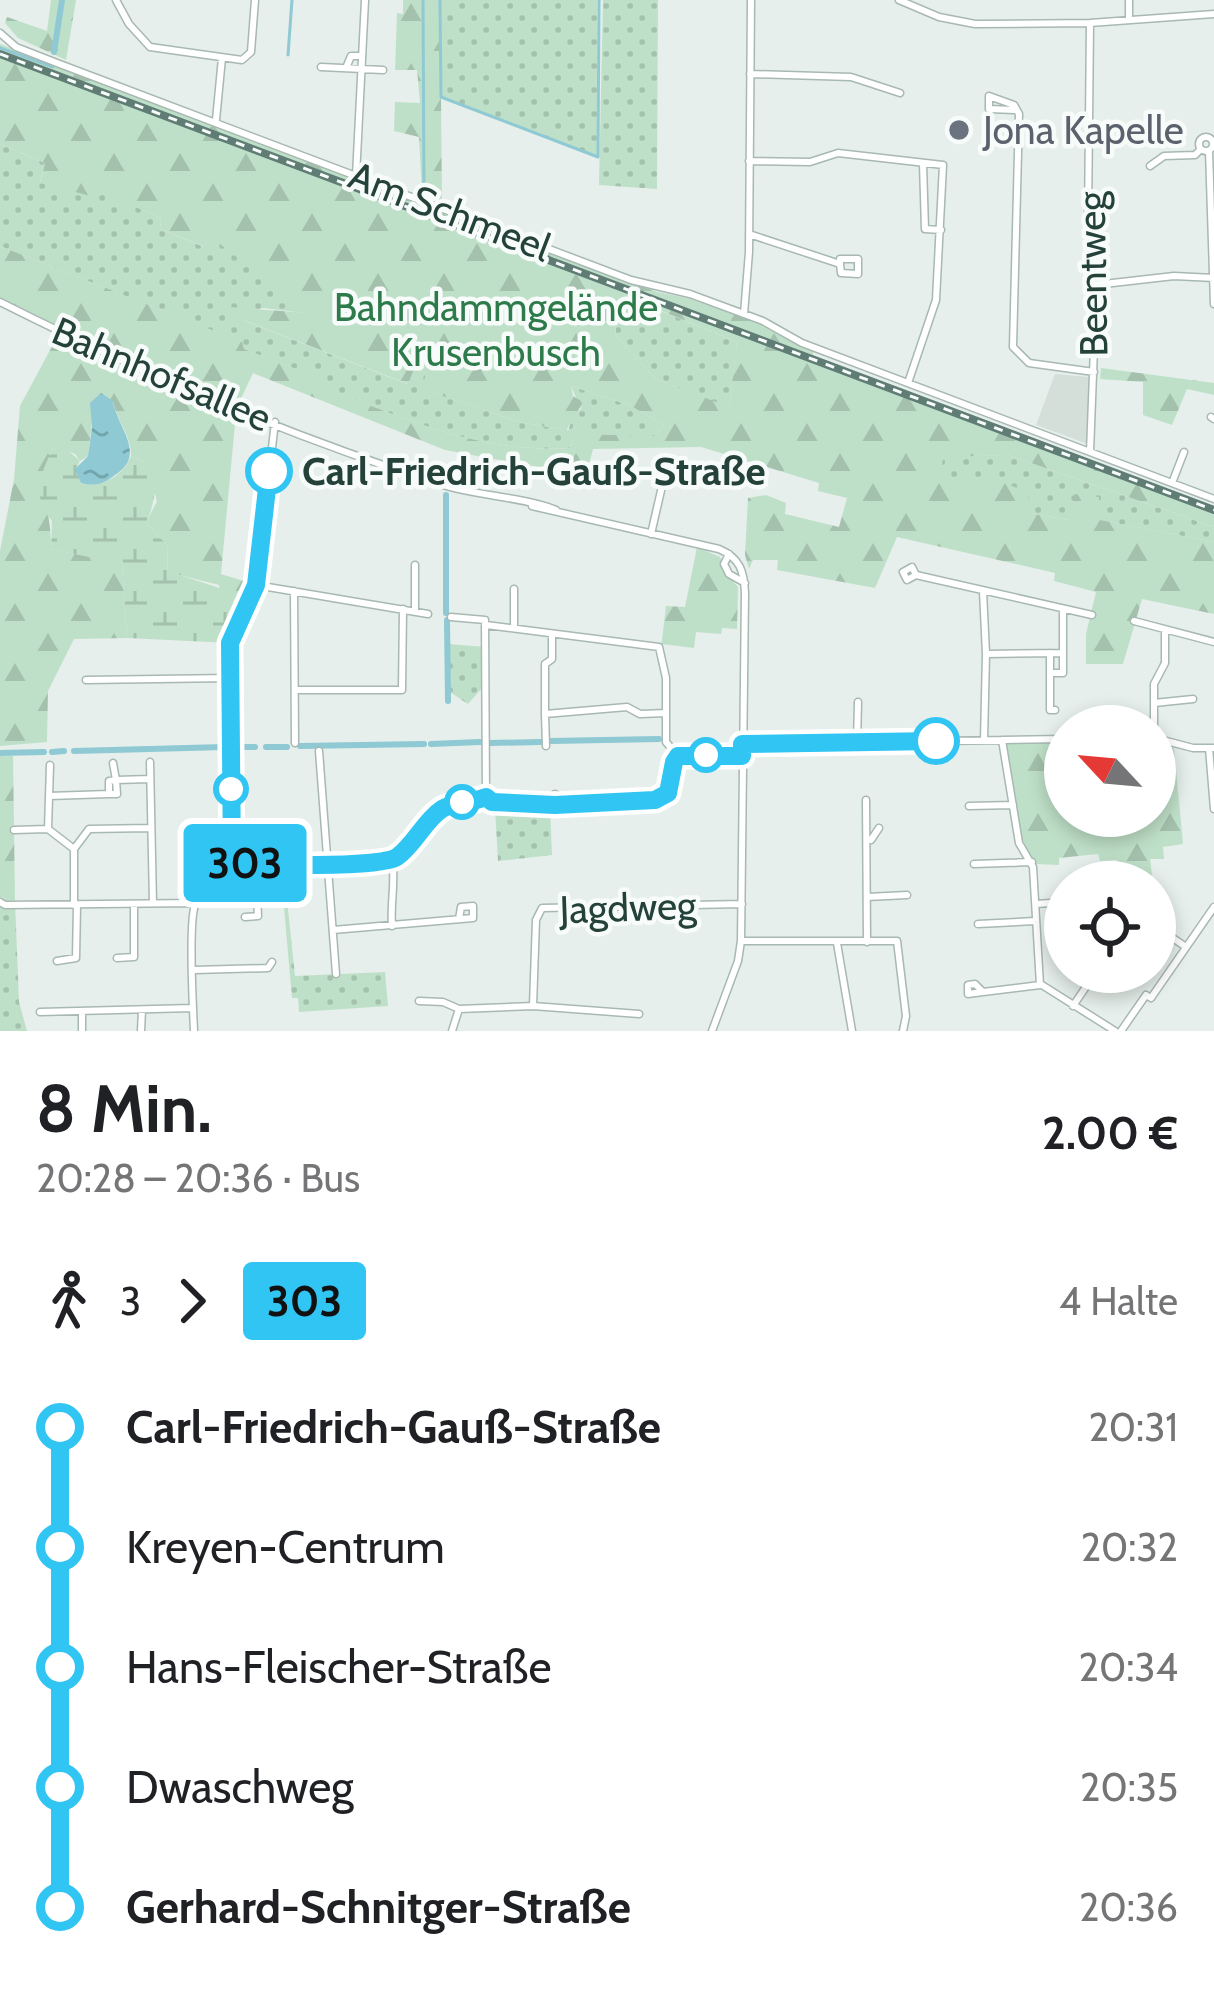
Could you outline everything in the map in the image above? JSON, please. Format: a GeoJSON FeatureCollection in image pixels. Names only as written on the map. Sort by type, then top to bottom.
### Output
{"type":"FeatureCollection","features":[{"type":"Feature","properties":{"kind":"street"},"geometry":{"type":"LineString","coordinates":[[116,0],[150,47],[242,60],[250,52],[255,0]]}},
{"type":"Feature","properties":{"kind":"street"},"geometry":{"type":"LineString","coordinates":[[356,176],[365,0]]}},
{"type":"Feature","properties":{"kind":"street"},"geometry":{"type":"LineString","coordinates":[[743,314],[749,234],[751,0]]}},
{"type":"Feature","properties":{"kind":"street"},"geometry":{"type":"LineString","coordinates":[[899,0],[955,21],[1090,23],[1214,14]]}},
{"type":"Feature","properties":{"kind":"street"},"geometry":{"type":"LineString","coordinates":[[1129,18],[1130,0]]}},
{"type":"Feature","properties":{"kind":"street","name":"Beentweg"},"geometry":{"type":"LineString","coordinates":[[1090,23],[1088,221],[1095,285],[1090,452]]}},
{"type":"Feature","properties":{"kind":"street","name":"Am Schmeel"},"geometry":{"type":"LineString","coordinates":[[0,33],[16,47],[631,280],[690,294],[802,344],[1214,499]]}},
{"type":"Feature","properties":{"kind":"street"},"geometry":{"type":"LineString","coordinates":[[346,68],[351,56],[360,56]]}},
{"type":"Feature","properties":{"kind":"street"},"geometry":{"type":"LineString","coordinates":[[215,122],[222,58]]}},
{"type":"Feature","properties":{"kind":"street"},"geometry":{"type":"LineString","coordinates":[[321,68],[383,70]]}},
{"type":"Feature","properties":{"kind":"street"},"geometry":{"type":"LineString","coordinates":[[750,74],[851,77],[900,93]]}},
{"type":"Feature","properties":{"kind":"street"},"geometry":{"type":"LineString","coordinates":[[1015,110],[1019,114],[1013,347],[1029,363],[1094,372]]}},
{"type":"Feature","properties":{"kind":"street"},"geometry":{"type":"LineString","coordinates":[[1150,166],[1164,156],[1195,155],[1213,143],[1212,136]]}},
{"type":"Feature","properties":{"kind":"street"},"geometry":{"type":"LineString","coordinates":[[1205,150],[1214,304]]}},
{"type":"Feature","properties":{"kind":"street"},"geometry":{"type":"LineString","coordinates":[[749,161],[810,162],[838,153],[943,165],[936,300],[908,383]]}},
{"type":"Feature","properties":{"kind":"street"},"geometry":{"type":"LineString","coordinates":[[923,164],[925,229],[941,230]]}},
{"type":"Feature","properties":{"kind":"street"},"geometry":{"type":"LineString","coordinates":[[749,234],[840,264]]}},
{"type":"Feature","properties":{"kind":"street"},"geometry":{"type":"LineString","coordinates":[[1095,285],[1174,276],[1214,278]]}},
{"type":"Feature","properties":{"kind":"street","name":"Bahnhofsallee"},"geometry":{"type":"LineString","coordinates":[[0,302],[139,368],[442,485],[732,556]]}},
{"type":"Feature","properties":{"kind":"street"},"geometry":{"type":"LineString","coordinates":[[194,1031],[195,903],[232,861],[230,643],[256,585],[275,422]]}},
{"type":"Feature","properties":{"kind":"street"},"geometry":{"type":"LineString","coordinates":[[1172,483],[1184,452]]}},
{"type":"Feature","properties":{"kind":"street"},"geometry":{"type":"LineString","coordinates":[[651,534],[663,482]]}},
{"type":"Feature","properties":{"kind":"street"},"geometry":{"type":"LineString","coordinates":[[712,1031],[741,941],[745,583],[732,556],[724,564],[729,574],[745,583]]}},
{"type":"Feature","properties":{"kind":"street"},"geometry":{"type":"LineString","coordinates":[[415,611],[416,565]]}},
{"type":"Feature","properties":{"kind":"street"},"geometry":{"type":"LineString","coordinates":[[916,575],[1092,616]]}},
{"type":"Feature","properties":{"kind":"street"},"geometry":{"type":"LineString","coordinates":[[256,585],[428,614]]}},
{"type":"Feature","properties":{"kind":"street"},"geometry":{"type":"LineString","coordinates":[[514,589],[514,628]]}},
{"type":"Feature","properties":{"kind":"street"},"geometry":{"type":"LineString","coordinates":[[294,591],[295,743]]}},
{"type":"Feature","properties":{"kind":"street"},"geometry":{"type":"LineString","coordinates":[[982,591],[984,740]]}},
{"type":"Feature","properties":{"kind":"street"},"geometry":{"type":"LineString","coordinates":[[295,690],[402,690],[403,609]]}},
{"type":"Feature","properties":{"kind":"street"},"geometry":{"type":"LineString","coordinates":[[1050,673],[1063,673],[1063,609]]}},
{"type":"Feature","properties":{"kind":"street"},"geometry":{"type":"LineString","coordinates":[[451,617],[485,620],[486,797]]}},
{"type":"Feature","properties":{"kind":"street"},"geometry":{"type":"LineString","coordinates":[[1134,621],[1214,642]]}},
{"type":"Feature","properties":{"kind":"street"},"geometry":{"type":"LineString","coordinates":[[485,625],[658,647],[666,678],[666,742],[678,756],[742,756]]}},
{"type":"Feature","properties":{"kind":"street"},"geometry":{"type":"LineString","coordinates":[[1165,630],[1165,663],[1154,684],[1154,703],[1193,700]]}},
{"type":"Feature","properties":{"kind":"street"},"geometry":{"type":"LineString","coordinates":[[545,746],[545,664],[552,658],[552,634]]}},
{"type":"Feature","properties":{"kind":"street"},"geometry":{"type":"LineString","coordinates":[[1050,653],[1050,705]]}},
{"type":"Feature","properties":{"kind":"street"},"geometry":{"type":"LineString","coordinates":[[986,654],[1063,653]]}},
{"type":"Feature","properties":{"kind":"street"},"geometry":{"type":"LineString","coordinates":[[86,680],[230,678]]}},
{"type":"Feature","properties":{"kind":"street"},"geometry":{"type":"LineString","coordinates":[[857,743],[858,702]]}},
{"type":"Feature","properties":{"kind":"street"},"geometry":{"type":"LineString","coordinates":[[545,714],[627,707],[640,713],[666,713]]}},
{"type":"Feature","properties":{"kind":"street"},"geometry":{"type":"LineString","coordinates":[[742,744],[1044,739]]}},
{"type":"Feature","properties":{"kind":"street"},"geometry":{"type":"LineString","coordinates":[[1002,740],[1019,843],[1032,862],[1040,985]]}},
{"type":"Feature","properties":{"kind":"street"},"geometry":{"type":"LineString","coordinates":[[1176,744],[1211,748],[1214,809]]}},
{"type":"Feature","properties":{"kind":"street"},"geometry":{"type":"LineString","coordinates":[[319,751],[336,974]]}},
{"type":"Feature","properties":{"kind":"street"},"geometry":{"type":"LineString","coordinates":[[567,802],[661,798],[670,788],[678,756]]}},
{"type":"Feature","properties":{"kind":"street"},"geometry":{"type":"LineString","coordinates":[[150,762],[152,903]]}},
{"type":"Feature","properties":{"kind":"street"},"geometry":{"type":"LineString","coordinates":[[113,763],[116,780]]}},
{"type":"Feature","properties":{"kind":"street"},"geometry":{"type":"LineString","coordinates":[[48,829],[50,765]]}},
{"type":"Feature","properties":{"kind":"street"},"geometry":{"type":"LineString","coordinates":[[49,796],[110,794],[109,781],[150,779]]}},
{"type":"Feature","properties":{"kind":"street"},"geometry":{"type":"LineString","coordinates":[[232,861],[367,865],[392,860],[443,808],[486,797],[499,803]]}},
{"type":"Feature","properties":{"kind":"street"},"geometry":{"type":"LineString","coordinates":[[866,800],[872,842],[867,942]]}},
{"type":"Feature","properties":{"kind":"street"},"geometry":{"type":"LineString","coordinates":[[969,806],[1013,805]]}},
{"type":"Feature","properties":{"kind":"street"},"geometry":{"type":"LineString","coordinates":[[57,961],[76,958],[74,850],[89,829],[152,828]]}},
{"type":"Feature","properties":{"kind":"street"},"geometry":{"type":"LineString","coordinates":[[872,842],[879,828]]}},
{"type":"Feature","properties":{"kind":"street"},"geometry":{"type":"LineString","coordinates":[[14,830],[48,829],[74,850]]}},
{"type":"Feature","properties":{"kind":"street"},"geometry":{"type":"LineString","coordinates":[[392,860],[392,926]]}},
{"type":"Feature","properties":{"kind":"street"},"geometry":{"type":"LineString","coordinates":[[974,864],[1032,862]]}},
{"type":"Feature","properties":{"kind":"street"},"geometry":{"type":"LineString","coordinates":[[245,917],[258,916],[255,863]]}},
{"type":"Feature","properties":{"kind":"street"},"geometry":{"type":"LineString","coordinates":[[867,897],[907,896]]}},
{"type":"Feature","properties":{"kind":"street"},"geometry":{"type":"LineString","coordinates":[[0,902],[195,903]]}},
{"type":"Feature","properties":{"kind":"street"},"geometry":{"type":"LineString","coordinates":[[1036,904],[1044,903]]}},
{"type":"Feature","properties":{"kind":"street"},"geometry":{"type":"LineString","coordinates":[[117,958],[134,957],[134,904]]}},
{"type":"Feature","properties":{"kind":"street","name":"Jagdweg"},"geometry":{"type":"LineString","coordinates":[[533,1006],[536,920],[542,908],[742,904]]}},
{"type":"Feature","properties":{"kind":"street"},"geometry":{"type":"LineString","coordinates":[[982,992],[1040,985],[1118,1031],[1146,995],[1151,998],[1214,907]]}},
{"type":"Feature","properties":{"kind":"street"},"geometry":{"type":"LineString","coordinates":[[333,930],[459,919]]}},
{"type":"Feature","properties":{"kind":"street"},"geometry":{"type":"LineString","coordinates":[[978,924],[1035,921]]}},
{"type":"Feature","properties":{"kind":"street"},"geometry":{"type":"LineString","coordinates":[[1176,940],[1186,946]]}},
{"type":"Feature","properties":{"kind":"street"},"geometry":{"type":"LineString","coordinates":[[741,941],[897,941],[905,1016],[902,1031]]}},
{"type":"Feature","properties":{"kind":"street"},"geometry":{"type":"LineString","coordinates":[[837,943],[853,1031]]}},
{"type":"Feature","properties":{"kind":"street"},"geometry":{"type":"LineString","coordinates":[[194,970],[268,968],[272,962]]}},
{"type":"Feature","properties":{"kind":"street"},"geometry":{"type":"LineString","coordinates":[[1073,1006],[1082,993]]}},
{"type":"Feature","properties":{"kind":"street"},"geometry":{"type":"LineString","coordinates":[[419,1001],[459,1009],[533,1006],[639,1014]]}},
{"type":"Feature","properties":{"kind":"street"},"geometry":{"type":"LineString","coordinates":[[40,1012],[194,1008]]}},
{"type":"Feature","properties":{"kind":"street"},"geometry":{"type":"LineString","coordinates":[[452,1031],[459,1009]]}},
{"type":"Feature","properties":{"kind":"street"},"geometry":{"type":"LineString","coordinates":[[141,1031],[142,1010]]}},
{"type":"Feature","properties":{"kind":"street"},"geometry":{"type":"LineString","coordinates":[[82,1011],[82,1031]]}},
{"type":"Feature","properties":{"kind":"shaded area"},"geometry":{"type":"Polygon","coordinates":[[[1055,374],[1089,377],[1088,444],[1036,425],[1055,374]]]}},
{"type":"Feature","properties":{"kind":"green space"},"geometry":{"type":"Polygon","coordinates":[[[51,0],[76,0],[66,60],[18,38],[5,23],[7,17],[47,31],[51,0]]]}},
{"type":"Feature","properties":{"kind":"green space"},"geometry":{"type":"Polygon","coordinates":[[[403,0],[440,0],[442,201],[422,193],[419,137],[394,131],[395,102],[420,103],[417,70],[395,70],[397,13],[403,14],[403,0]]]}},
{"type":"Feature","properties":{"kind":"green space"},"geometry":{"type":"Polygon","coordinates":[[[441,0],[597,0],[597,156],[442,96],[441,0]]]}},
{"type":"Feature","properties":{"kind":"green space"},"geometry":{"type":"Polygon","coordinates":[[[603,0],[658,0],[657,189],[599,185],[603,0]]]}},
{"type":"Feature","properties":{"kind":"green space"},"geometry":{"type":"Polygon","coordinates":[[[0,44],[657,292],[764,325],[814,350],[813,355],[0,51],[0,44]]]}},
{"type":"Feature","properties":{"kind":"green space","name":"Bahndammgelände Krusenbusch"},"geometry":{"type":"Polygon","coordinates":[[[0,57],[1214,512],[1214,527],[1008,455],[943,457],[940,481],[1001,482],[1028,492],[1030,513],[1068,520],[1075,494],[1099,497],[1100,520],[1214,542],[1214,614],[1142,599],[1123,664],[1086,664],[1086,634],[1096,592],[1054,581],[1055,573],[897,537],[875,588],[777,570],[778,560],[753,560],[749,569],[745,555],[748,498],[766,495],[786,503],[785,514],[839,527],[847,498],[818,491],[819,483],[701,447],[593,449],[586,476],[445,450],[253,373],[238,405],[95,346],[0,298],[0,246],[242,342],[244,349],[317,377],[322,387],[413,422],[505,445],[570,448],[573,439],[560,429],[519,422],[422,389],[426,373],[414,369],[408,384],[233,316],[229,307],[309,313],[216,241],[206,238],[205,247],[160,229],[161,218],[94,189],[91,196],[40,183],[45,163],[0,144],[0,57]],[[647,305],[638,324],[624,322],[616,327],[615,335],[656,379],[729,407],[737,342],[647,305]],[[571,386],[573,396],[583,402],[567,429],[569,434],[655,436],[664,425],[629,405],[571,386]]]}},
{"type":"Feature","properties":{"kind":"green space"},"geometry":{"type":"Polygon","coordinates":[[[0,144],[45,163],[40,182],[91,195],[93,188],[161,218],[160,229],[204,247],[206,237],[216,240],[312,314],[263,308],[234,316],[250,323],[407,384],[414,369],[427,373],[423,389],[567,434],[574,413],[581,409],[571,386],[629,405],[664,425],[655,436],[573,438],[570,448],[505,445],[413,422],[321,387],[316,377],[244,349],[241,342],[0,246],[0,144]]]}},
{"type":"Feature","properties":{"kind":"green space"},"geometry":{"type":"Polygon","coordinates":[[[646,305],[737,342],[729,408],[656,379],[615,335],[616,327],[646,305]]]}},
{"type":"Feature","properties":{"kind":"green space"},"geometry":{"type":"Polygon","coordinates":[[[57,337],[236,413],[221,574],[256,585],[230,643],[219,585],[167,572],[168,546],[146,523],[157,501],[146,463],[131,456],[113,401],[92,421],[88,456],[80,461],[55,445],[44,485],[51,549],[122,563],[127,638],[74,639],[48,691],[47,742],[0,746],[0,551],[14,479],[20,406],[57,337]]]}},
{"type":"Feature","properties":{"kind":"green space"},"geometry":{"type":"Polygon","coordinates":[[[1101,368],[1214,383],[1214,395],[1187,389],[1172,425],[1143,415],[1143,382],[1100,379],[1101,368]]]}},
{"type":"Feature","properties":{"kind":"green space"},"geometry":{"type":"Polygon","coordinates":[[[61,444],[80,461],[76,469],[81,483],[111,479],[131,456],[146,463],[159,478],[146,523],[168,546],[167,571],[229,591],[230,643],[127,638],[122,564],[51,549],[52,521],[41,503],[40,484],[55,445],[61,444]]]}},
{"type":"Feature","properties":{"kind":"green space"},"geometry":{"type":"Polygon","coordinates":[[[1008,455],[1214,527],[1214,542],[1099,520],[1098,497],[1068,520],[1030,513],[939,481],[943,456],[1008,455]]]}},
{"type":"Feature","properties":{"kind":"green space"},"geometry":{"type":"Polygon","coordinates":[[[697,547],[720,557],[738,587],[737,629],[722,628],[721,634],[696,632],[694,648],[662,644],[661,649],[666,606],[685,607],[697,547]]]}},
{"type":"Feature","properties":{"kind":"green space"},"geometry":{"type":"Polygon","coordinates":[[[448,644],[486,647],[483,687],[468,704],[447,690],[448,644]]]}},
{"type":"Feature","properties":{"kind":"green space"},"geometry":{"type":"Polygon","coordinates":[[[1044,741],[1044,837],[1176,837],[1176,769],[1183,844],[1163,847],[1164,859],[1150,861],[1100,861],[1098,854],[1036,864],[1022,840],[1005,742],[1044,741]]]}},
{"type":"Feature","properties":{"kind":"green space"},"geometry":{"type":"Polygon","coordinates":[[[0,756],[13,756],[15,901],[0,897],[0,756]]]}},
{"type":"Feature","properties":{"kind":"green space"},"geometry":{"type":"Polygon","coordinates":[[[495,808],[550,808],[552,855],[498,861],[495,808]]]}},
{"type":"Feature","properties":{"kind":"green space"},"geometry":{"type":"Polygon","coordinates":[[[280,862],[295,976],[385,972],[388,1006],[299,1012],[298,998],[292,998],[280,862]]]}},
{"type":"Feature","properties":{"kind":"green space"},"geometry":{"type":"Polygon","coordinates":[[[0,897],[15,901],[19,1002],[27,1031],[0,1031],[0,897]]]}},
{"type":"Feature","properties":{"kind":"water"},"geometry":{"type":"Polygon","coordinates":[[[101,393],[113,401],[130,457],[118,473],[92,485],[81,483],[75,469],[88,456],[90,403],[101,393]]]}},
{"type":"Feature","properties":{"kind":"waterway"},"geometry":{"type":"LineString","coordinates":[[54,52],[62,0]]}},
{"type":"Feature","properties":{"kind":"waterway"},"geometry":{"type":"LineString","coordinates":[[288,55],[292,0]]}},
{"type":"Feature","properties":{"kind":"waterway"},"geometry":{"type":"LineString","coordinates":[[423,0],[424,193]]}},
{"type":"Feature","properties":{"kind":"waterway"},"geometry":{"type":"LineString","coordinates":[[440,0],[441,97],[598,157],[599,0]]}},
{"type":"Feature","properties":{"kind":"waterway"},"geometry":{"type":"LineString","coordinates":[[0,48],[53,67]]}},
{"type":"Feature","properties":{"kind":"waterway"},"geometry":{"type":"LineString","coordinates":[[446,495],[446,613]]}},
{"type":"Feature","properties":{"kind":"waterway"},"geometry":{"type":"LineString","coordinates":[[447,620],[448,701]]}},
{"type":"Feature","properties":{"kind":"waterway"},"geometry":{"type":"LineString","coordinates":[[551,741],[659,739]]}},
{"type":"Feature","properties":{"kind":"waterway"},"geometry":{"type":"LineString","coordinates":[[431,744],[480,742]]}},
{"type":"Feature","properties":{"kind":"waterway"},"geometry":{"type":"LineString","coordinates":[[490,743],[540,742]]}},
{"type":"Feature","properties":{"kind":"waterway"},"geometry":{"type":"LineString","coordinates":[[300,746],[424,744]]}},
{"type":"Feature","properties":{"kind":"waterway"},"geometry":{"type":"LineString","coordinates":[[74,751],[224,747]]}},
{"type":"Feature","properties":{"kind":"waterway"},"geometry":{"type":"LineString","coordinates":[[240,747],[255,747]]}},
{"type":"Feature","properties":{"kind":"waterway"},"geometry":{"type":"LineString","coordinates":[[266,747],[287,747]]}},
{"type":"Feature","properties":{"kind":"waterway"},"geometry":{"type":"LineString","coordinates":[[52,752],[64,751]]}},
{"type":"Feature","properties":{"kind":"waterway"},"geometry":{"type":"LineString","coordinates":[[0,753],[44,752]]}},
{"type":"Feature","properties":{"kind":"railway"},"geometry":{"type":"LineString","coordinates":[[0,54],[1214,510]]}},
{"type":"Feature","properties":{"kind":"bus line","name":"303"},"geometry":{"type":"LineString","coordinates":[[269,471],[256,585],[230,643],[232,861],[388,862],[443,808],[457,803],[486,797],[492,802],[547,805],[655,800],[668,793],[678,756],[742,756],[742,744],[936,741]]}},
{"type":"Feature","properties":{"kind":"place","name":"Jona Kapelle"},"geometry":{"type":"Point","coordinates":[959,130]}},
{"type":"Feature","properties":{"kind":"place","name":"Carl-Friedrich-Gauß-Straße"},"geometry":{"type":"Point","coordinates":[269,471]}}]}
